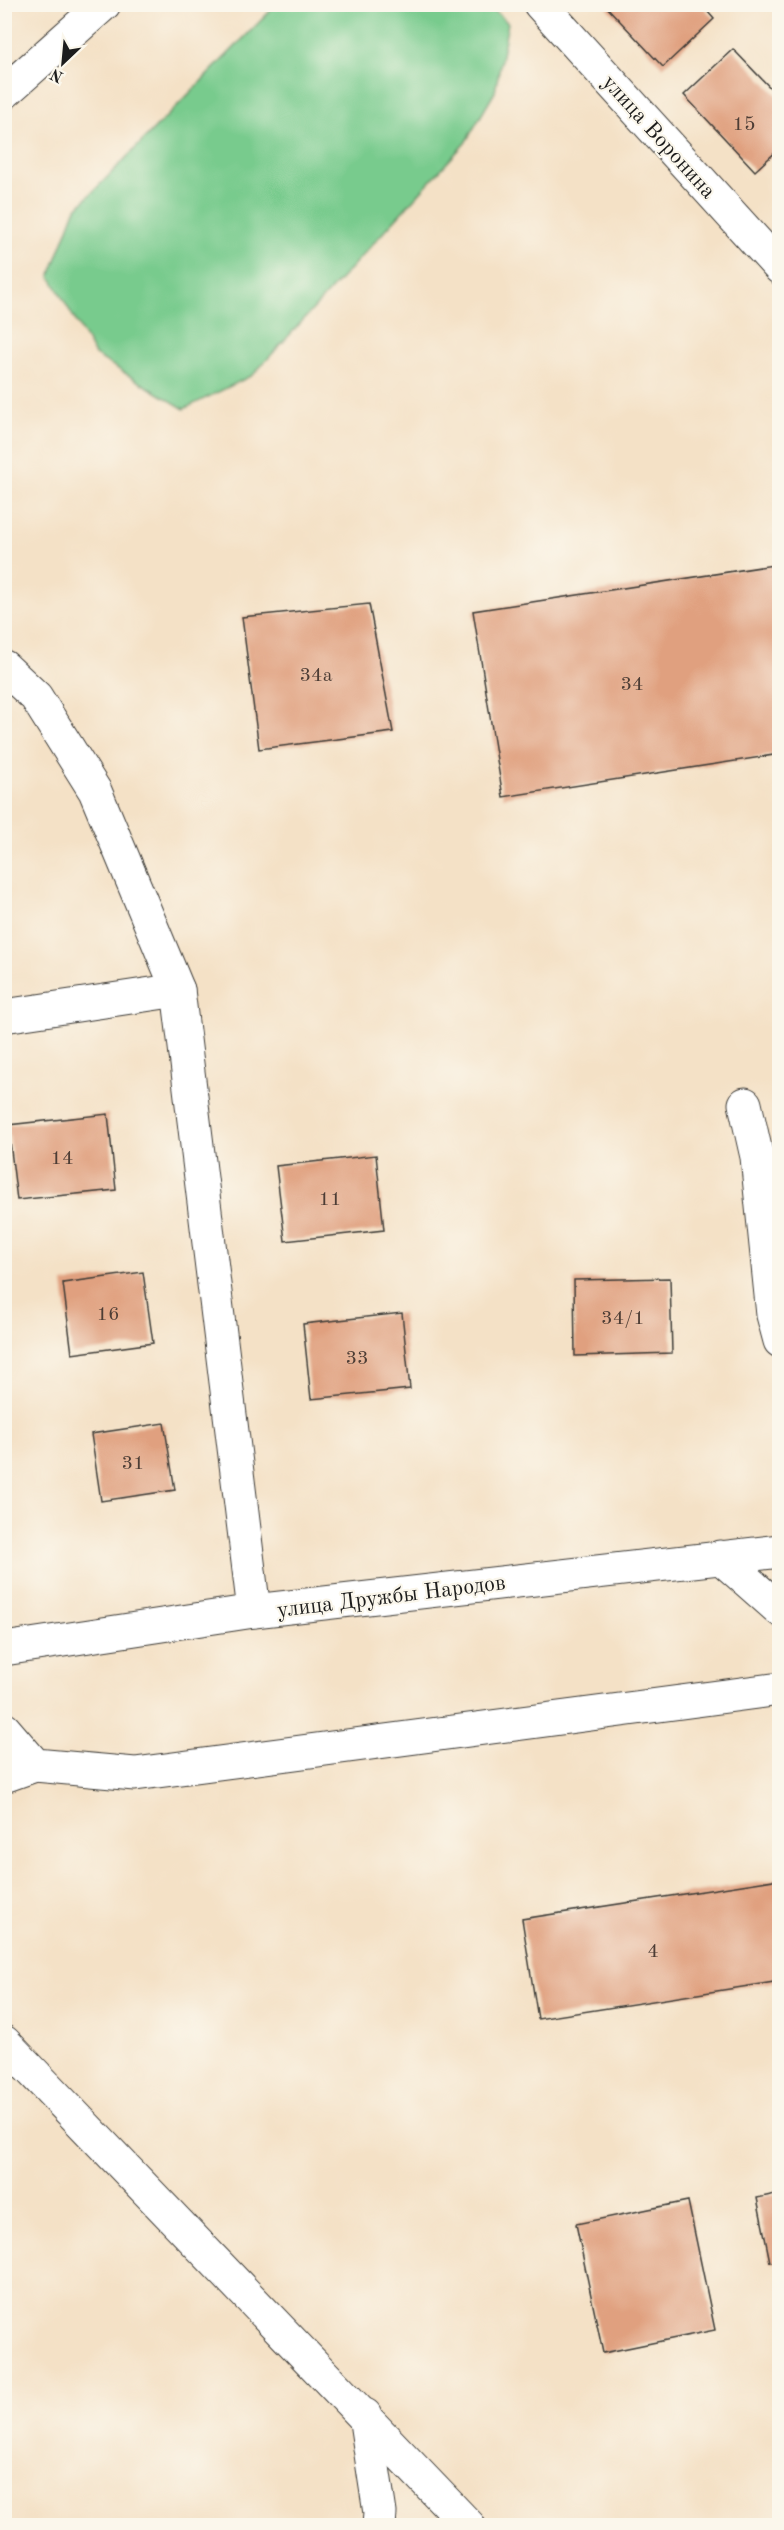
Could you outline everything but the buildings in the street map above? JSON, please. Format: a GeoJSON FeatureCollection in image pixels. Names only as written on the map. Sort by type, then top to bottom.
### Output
{"type":"FeatureCollection","features":[{"type":"Feature","properties":{"kind":"street"},"geometry":{"type":"LineString","coordinates":[[10,77],[104,4]]}},
{"type":"Feature","properties":{"kind":"street","name":"улица Воронина"},"geometry":{"type":"LineString","coordinates":[[540,4],[780,268]]}},
{"type":"Feature","properties":{"kind":"street"},"geometry":{"type":"LineString","coordinates":[[4,667],[36,697],[95,791],[178,990],[254,1611]]}},
{"type":"Feature","properties":{"kind":"street"},"geometry":{"type":"LineString","coordinates":[[4,1016],[178,990]]}},
{"type":"Feature","properties":{"kind":"street"},"geometry":{"type":"LineString","coordinates":[[745,1104],[757,1157],[773,1315],[780,1341]]}},
{"type":"Feature","properties":{"kind":"street","name":"улица Дружбы Народов"},"geometry":{"type":"LineString","coordinates":[[4,1649],[254,1611],[780,1551]]}},
{"type":"Feature","properties":{"kind":"street"},"geometry":{"type":"LineString","coordinates":[[720,1557],[780,1610]]}},
{"type":"Feature","properties":{"kind":"street"},"geometry":{"type":"LineString","coordinates":[[4,1776],[35,1765],[135,1774],[780,1689]]}},
{"type":"Feature","properties":{"kind":"street"},"geometry":{"type":"LineString","coordinates":[[4,1729],[35,1765]]}},
{"type":"Feature","properties":{"kind":"street"},"geometry":{"type":"LineString","coordinates":[[4,2042],[365,2415],[469,2526]]}},
{"type":"Feature","properties":{"kind":"street"},"geometry":{"type":"LineString","coordinates":[[365,2415],[380,2512],[379,2526]]}},
{"type":"Feature","properties":{"kind":"green space"},"geometry":{"type":"Polygon","coordinates":[[[277,4],[489,5],[508,23],[495,92],[465,143],[253,375],[184,409],[95,355],[50,276],[75,210],[277,4]]]}}]}
